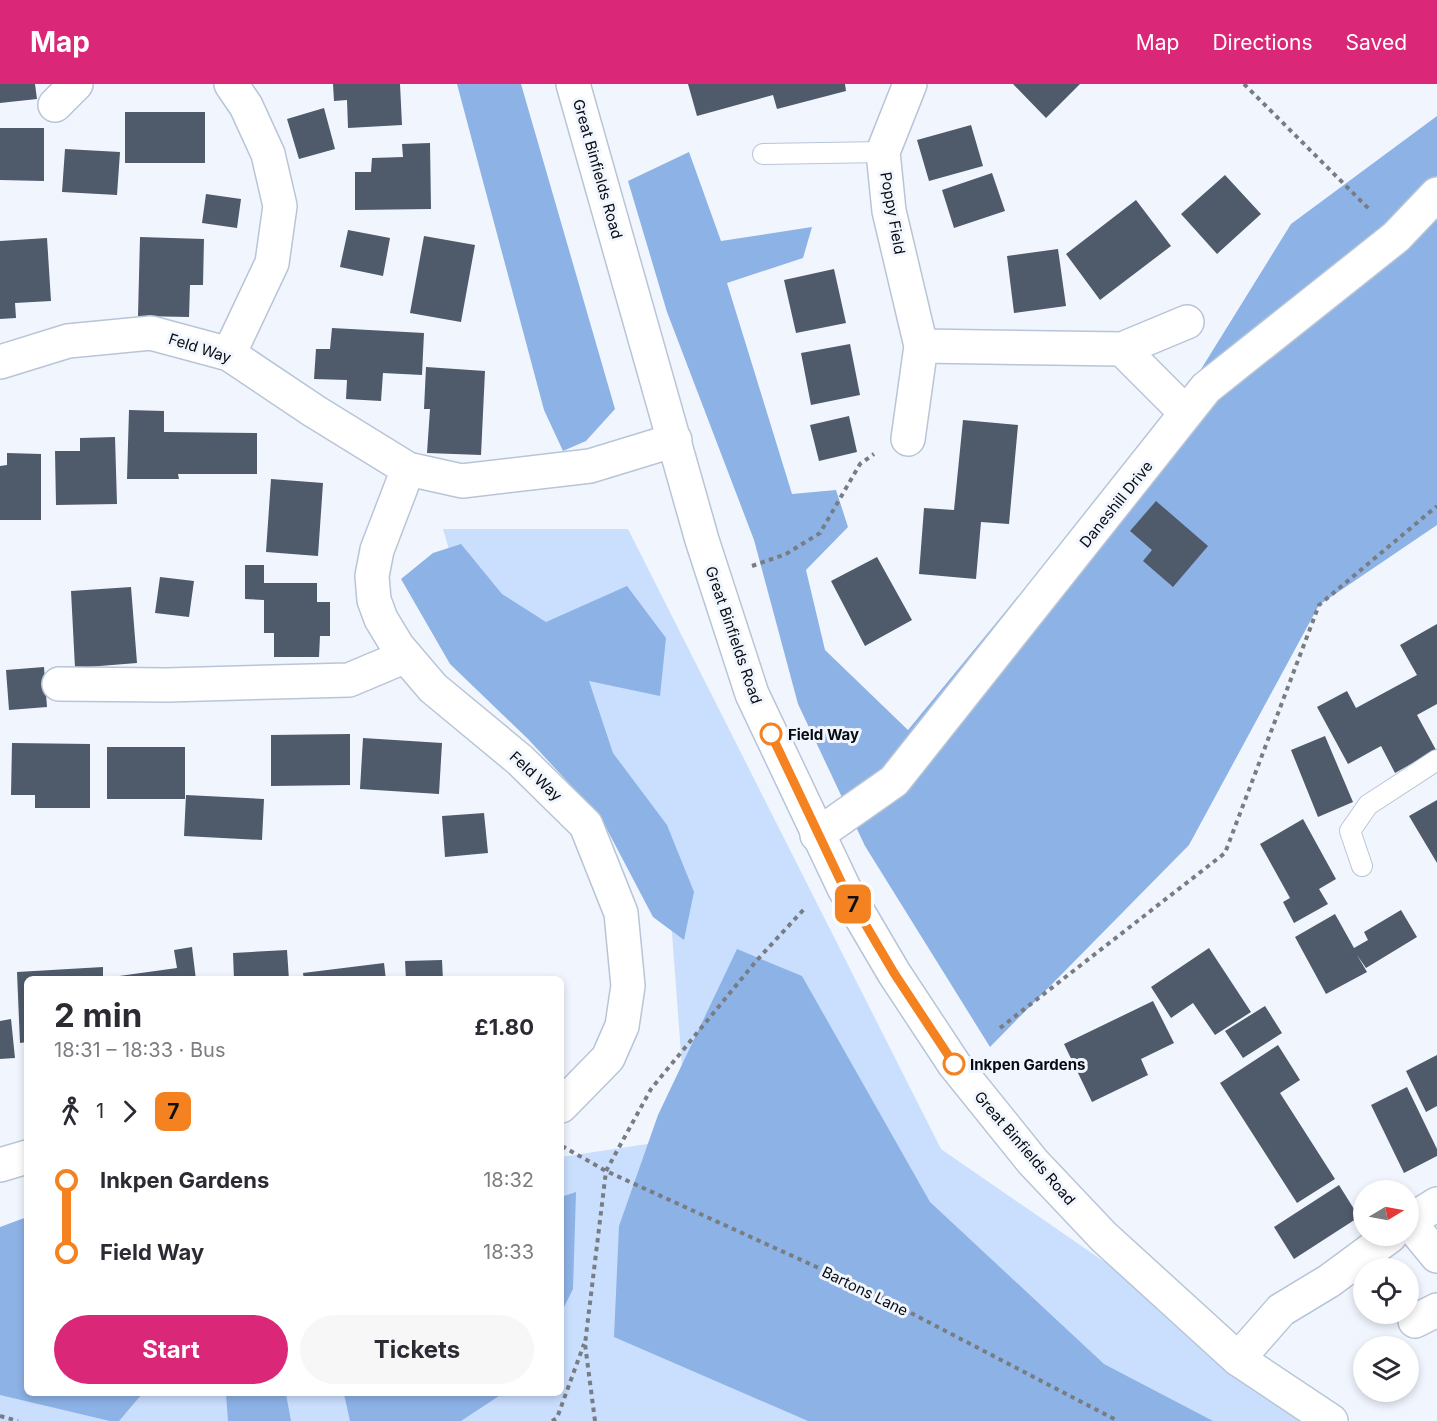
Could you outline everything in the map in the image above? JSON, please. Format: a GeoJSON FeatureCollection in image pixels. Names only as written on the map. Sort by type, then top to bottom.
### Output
{"type":"FeatureCollection","features":[{"type":"Feature","properties":{"kind":"street"},"geometry":{"type":"LineString","coordinates":[[229,354],[273,262],[280,206],[268,154],[246,106],[231,84]]}},
{"type":"Feature","properties":{"kind":"street","name":"Great Binfields Road"},"geometry":{"type":"LineString","coordinates":[[573,84],[702,540],[752,694],[844,888],[894,973],[954,1064],[1033,1162],[1104,1237],[1238,1359],[1331,1421]]}},
{"type":"Feature","properties":{"kind":"street","name":"Poppy Field"},"geometry":{"type":"LineString","coordinates":[[908,439],[921,346],[889,211],[883,152],[910,84]]}},
{"type":"Feature","properties":{"kind":"street","name":"Daneshill Drive"},"geometry":{"type":"LineString","coordinates":[[817,835],[894,781],[1206,388],[1396,237],[1437,194]]}},
{"type":"Feature","properties":{"kind":"street"},"geometry":{"type":"LineString","coordinates":[[921,346],[1122,349],[1186,322]]}},
{"type":"Feature","properties":{"kind":"street","name":"Feld Way"},"geometry":{"type":"LineString","coordinates":[[0,362],[68,341],[151,333],[229,354],[314,411],[408,469],[462,481],[590,466],[675,440]]}},
{"type":"Feature","properties":{"kind":"street"},"geometry":{"type":"LineString","coordinates":[[1122,349],[1175,402]]}},
{"type":"Feature","properties":{"kind":"street","name":"Feld Way"},"geometry":{"type":"LineString","coordinates":[[408,469],[377,550],[372,576],[374,600],[381,620],[406,656],[433,688],[520,760],[586,825],[621,912],[628,986],[622,1026],[608,1058],[564,1103]]}},
{"type":"Feature","properties":{"kind":"street"},"geometry":{"type":"LineString","coordinates":[[59,684],[168,685],[349,680],[406,656]]}},
{"type":"Feature","properties":{"kind":"street"},"geometry":{"type":"LineString","coordinates":[[0,1165],[24,1158]]}},
{"type":"Feature","properties":{"kind":"street"},"geometry":{"type":"LineString","coordinates":[[1419,1216],[1437,1204]]}},
{"type":"Feature","properties":{"kind":"street"},"geometry":{"type":"LineString","coordinates":[[1419,1234],[1437,1256]]}},
{"type":"Feature","properties":{"kind":"street"},"geometry":{"type":"LineString","coordinates":[[1238,1359],[1281,1310],[1329,1281],[1376,1246]]}},
{"type":"Feature","properties":{"kind":"lane"},"geometry":{"type":"LineString","coordinates":[[762,154],[883,152]]}},
{"type":"Feature","properties":{"kind":"lane"},"geometry":{"type":"LineString","coordinates":[[1362,866],[1350,831],[1368,806],[1437,760]]}},
{"type":"Feature","properties":{"kind":"path"},"geometry":{"type":"LineString","coordinates":[[1245,84],[1396,237]]}},
{"type":"Feature","properties":{"kind":"path"},"geometry":{"type":"LineString","coordinates":[[743,570],[786,554],[820,533],[860,464],[881,449],[908,439]]}},
{"type":"Feature","properties":{"kind":"path"},"geometry":{"type":"LineString","coordinates":[[1000,1028],[1225,853],[1318,604],[1437,506]]}},
{"type":"Feature","properties":{"kind":"path"},"geometry":{"type":"LineString","coordinates":[[552,1421],[557,1418],[585,1344],[606,1171],[651,1089],[757,960],[806,907]]}},
{"type":"Feature","properties":{"kind":"path","name":"Bartons Lane"},"geometry":{"type":"LineString","coordinates":[[564,1147],[606,1171],[867,1290],[1118,1421]]}},
{"type":"Feature","properties":{"kind":"path"},"geometry":{"type":"LineString","coordinates":[[585,1344],[595,1421]]}},
{"type":"Feature","properties":{"kind":"path"},"geometry":{"type":"LineString","coordinates":[[0,1416],[18,1421]]}},
{"type":"Feature","properties":{"kind":"shaded area"},"geometry":{"type":"Polygon","coordinates":[[[457,84],[521,84],[615,409],[586,441],[563,451],[544,410],[457,84]]]}},
{"type":"Feature","properties":{"kind":"shaded area"},"geometry":{"type":"Polygon","coordinates":[[[1437,116],[1437,525],[1319,605],[1189,845],[990,1047],[865,846],[798,704],[754,540],[667,312],[628,181],[689,152],[721,241],[812,227],[803,258],[727,283],[792,494],[836,490],[848,527],[806,570],[825,650],[908,730],[1190,387],[1291,224],[1437,116]]]}},
{"type":"Feature","properties":{"kind":"shaded area"},"geometry":{"type":"Polygon","coordinates":[[[443,529],[628,529],[941,1149],[1335,1421],[0,1421],[0,1255],[24,1379],[24,1396],[564,1396],[564,1157],[674,1140],[686,1121],[666,853],[481,660],[443,529]]]}},
{"type":"Feature","properties":{"kind":"shaded area"},"geometry":{"type":"Polygon","coordinates":[[[461,544],[502,594],[546,622],[627,586],[666,638],[660,696],[589,681],[613,753],[667,825],[694,892],[684,940],[653,917],[601,818],[528,739],[450,664],[401,579],[433,553],[461,544]]]}},
{"type":"Feature","properties":{"kind":"shaded area"},"geometry":{"type":"Polygon","coordinates":[[[737,949],[802,976],[930,1202],[1104,1364],[1213,1421],[808,1421],[614,1337],[619,1226],[658,1115],[737,949]]]}},
{"type":"Feature","properties":{"kind":"shaded area"},"geometry":{"type":"Polygon","coordinates":[[[576,1192],[573,1289],[564,1307],[564,1196],[576,1192]]]}},
{"type":"Feature","properties":{"kind":"shaded area"},"geometry":{"type":"Polygon","coordinates":[[[24,1218],[24,1396],[140,1396],[119,1421],[110,1421],[0,1395],[0,1227],[24,1218]]]}},
{"type":"Feature","properties":{"kind":"shaded area"},"geometry":{"type":"Polygon","coordinates":[[[226,1396],[286,1396],[291,1421],[228,1421],[226,1396]]]}},
{"type":"Feature","properties":{"kind":"shaded area"},"geometry":{"type":"Polygon","coordinates":[[[344,1396],[499,1396],[461,1421],[350,1421],[344,1396]]]}},
{"type":"Feature","properties":{"kind":"building"},"geometry":{"type":"Polygon","coordinates":[[[0,84],[35,84],[37,99],[0,103],[0,84]]]}},
{"type":"Feature","properties":{"kind":"building"},"geometry":{"type":"Polygon","coordinates":[[[333,84],[400,84],[402,125],[348,128],[347,100],[334,101],[333,84]]]}},
{"type":"Feature","properties":{"kind":"building"},"geometry":{"type":"Polygon","coordinates":[[[688,84],[845,84],[846,91],[777,109],[773,95],[697,116],[688,84]]]}},
{"type":"Feature","properties":{"kind":"building"},"geometry":{"type":"Polygon","coordinates":[[[1013,84],[1080,84],[1046,118],[1013,84]]]}},
{"type":"Feature","properties":{"kind":"building"},"geometry":{"type":"Polygon","coordinates":[[[324,108],[335,149],[299,159],[287,119],[324,108]]]}},
{"type":"Feature","properties":{"kind":"building"},"geometry":{"type":"Polygon","coordinates":[[[125,112],[205,112],[205,163],[125,163],[125,112]]]}},
{"type":"Feature","properties":{"kind":"building"},"geometry":{"type":"Polygon","coordinates":[[[971,125],[983,166],[929,181],[917,140],[971,125]]]}},
{"type":"Feature","properties":{"kind":"building"},"geometry":{"type":"Polygon","coordinates":[[[0,128],[44,128],[44,181],[0,180],[0,128]]]}},
{"type":"Feature","properties":{"kind":"building"},"geometry":{"type":"Polygon","coordinates":[[[430,143],[431,209],[355,210],[355,172],[371,172],[372,158],[403,157],[402,144],[430,143]]]}},
{"type":"Feature","properties":{"kind":"building"},"geometry":{"type":"Polygon","coordinates":[[[65,149],[120,152],[117,195],[62,192],[65,149]]]}},
{"type":"Feature","properties":{"kind":"building"},"geometry":{"type":"Polygon","coordinates":[[[992,173],[1005,211],[954,228],[942,190],[992,173]]]}},
{"type":"Feature","properties":{"kind":"building"},"geometry":{"type":"Polygon","coordinates":[[[1225,175],[1261,214],[1217,254],[1181,214],[1225,175]]]}},
{"type":"Feature","properties":{"kind":"building"},"geometry":{"type":"Polygon","coordinates":[[[206,194],[241,199],[237,228],[202,223],[206,194]]]}},
{"type":"Feature","properties":{"kind":"building"},"geometry":{"type":"Polygon","coordinates":[[[1136,200],[1171,246],[1100,300],[1066,254],[1136,200]]]}},
{"type":"Feature","properties":{"kind":"building"},"geometry":{"type":"Polygon","coordinates":[[[348,230],[390,238],[383,276],[340,267],[348,230]]]}},
{"type":"Feature","properties":{"kind":"building"},"geometry":{"type":"Polygon","coordinates":[[[424,236],[475,245],[461,322],[410,313],[424,236]]]}},
{"type":"Feature","properties":{"kind":"building"},"geometry":{"type":"Polygon","coordinates":[[[140,237],[204,239],[203,285],[190,285],[189,317],[138,316],[140,237]]]}},
{"type":"Feature","properties":{"kind":"building"},"geometry":{"type":"Polygon","coordinates":[[[47,238],[51,301],[15,303],[16,318],[0,319],[0,241],[47,238]]]}},
{"type":"Feature","properties":{"kind":"building"},"geometry":{"type":"Polygon","coordinates":[[[1058,249],[1066,306],[1014,313],[1007,256],[1058,249]]]}},
{"type":"Feature","properties":{"kind":"building"},"geometry":{"type":"Polygon","coordinates":[[[834,269],[846,323],[796,333],[784,280],[834,269]]]}},
{"type":"Feature","properties":{"kind":"building"},"geometry":{"type":"Polygon","coordinates":[[[332,328],[424,333],[422,375],[383,373],[381,401],[346,399],[347,380],[314,379],[316,349],[330,349],[332,328]]]}},
{"type":"Feature","properties":{"kind":"building"},"geometry":{"type":"Polygon","coordinates":[[[850,344],[860,395],[811,405],[801,353],[850,344]]]}},
{"type":"Feature","properties":{"kind":"building"},"geometry":{"type":"Polygon","coordinates":[[[426,367],[485,371],[481,455],[427,453],[430,409],[424,409],[426,367]]]}},
{"type":"Feature","properties":{"kind":"building"},"geometry":{"type":"Polygon","coordinates":[[[129,410],[164,411],[164,432],[257,433],[257,474],[178,474],[179,479],[127,479],[129,410]]]}},
{"type":"Feature","properties":{"kind":"building"},"geometry":{"type":"Polygon","coordinates":[[[849,416],[857,452],[819,461],[810,425],[849,416]]]}},
{"type":"Feature","properties":{"kind":"building"},"geometry":{"type":"Polygon","coordinates":[[[963,420],[1018,425],[1009,524],[981,522],[976,579],[919,574],[924,508],[954,510],[963,420]]]}},
{"type":"Feature","properties":{"kind":"building"},"geometry":{"type":"Polygon","coordinates":[[[115,437],[117,504],[56,505],[55,451],[80,451],[80,438],[115,437]]]}},
{"type":"Feature","properties":{"kind":"building"},"geometry":{"type":"Polygon","coordinates":[[[7,453],[41,454],[41,520],[0,520],[0,466],[7,465],[7,453]]]}},
{"type":"Feature","properties":{"kind":"building"},"geometry":{"type":"Polygon","coordinates":[[[271,479],[323,483],[318,556],[266,552],[271,479]]]}},
{"type":"Feature","properties":{"kind":"building"},"geometry":{"type":"Polygon","coordinates":[[[1156,501],[1208,546],[1173,587],[1143,561],[1152,550],[1130,531],[1156,501]]]}},
{"type":"Feature","properties":{"kind":"building"},"geometry":{"type":"Polygon","coordinates":[[[877,557],[912,620],[865,646],[831,581],[877,557]]]}},
{"type":"Feature","properties":{"kind":"building"},"geometry":{"type":"Polygon","coordinates":[[[245,565],[264,565],[264,583],[317,583],[317,602],[330,602],[330,636],[320,636],[319,657],[274,657],[274,633],[264,633],[264,600],[245,599],[245,565]]]}},
{"type":"Feature","properties":{"kind":"building"},"geometry":{"type":"Polygon","coordinates":[[[160,577],[194,581],[189,617],[155,613],[160,577]]]}},
{"type":"Feature","properties":{"kind":"building"},"geometry":{"type":"Polygon","coordinates":[[[131,587],[137,663],[75,668],[71,591],[131,587]]]}},
{"type":"Feature","properties":{"kind":"building"},"geometry":{"type":"Polygon","coordinates":[[[1437,624],[1437,704],[1417,715],[1436,750],[1395,773],[1381,746],[1348,764],[1317,707],[1347,691],[1356,708],[1417,675],[1400,645],[1437,624]]]}},
{"type":"Feature","properties":{"kind":"building"},"geometry":{"type":"Polygon","coordinates":[[[44,667],[47,707],[9,710],[6,670],[44,667]]]}},
{"type":"Feature","properties":{"kind":"building"},"geometry":{"type":"Polygon","coordinates":[[[350,734],[350,785],[271,786],[271,735],[350,734]]]}},
{"type":"Feature","properties":{"kind":"building"},"geometry":{"type":"Polygon","coordinates":[[[1325,736],[1353,802],[1318,817],[1291,750],[1325,736]]]}},
{"type":"Feature","properties":{"kind":"building"},"geometry":{"type":"Polygon","coordinates":[[[363,738],[442,743],[439,794],[360,789],[363,738]]]}},
{"type":"Feature","properties":{"kind":"building"},"geometry":{"type":"Polygon","coordinates":[[[12,743],[90,744],[90,808],[35,808],[35,795],[11,795],[12,743]]]}},
{"type":"Feature","properties":{"kind":"building"},"geometry":{"type":"Polygon","coordinates":[[[107,747],[185,747],[185,799],[107,799],[107,747]]]}},
{"type":"Feature","properties":{"kind":"building"},"geometry":{"type":"Polygon","coordinates":[[[186,795],[264,799],[262,840],[184,836],[186,795]]]}},
{"type":"Feature","properties":{"kind":"building"},"geometry":{"type":"Polygon","coordinates":[[[1437,800],[1437,863],[1409,816],[1437,800]]]}},
{"type":"Feature","properties":{"kind":"building"},"geometry":{"type":"Polygon","coordinates":[[[484,813],[488,853],[445,857],[442,816],[484,813]]]}},
{"type":"Feature","properties":{"kind":"building"},"geometry":{"type":"Polygon","coordinates":[[[1303,819],[1336,879],[1319,889],[1328,904],[1294,923],[1283,902],[1290,898],[1260,844],[1303,819]]]}},
{"type":"Feature","properties":{"kind":"building"},"geometry":{"type":"Polygon","coordinates":[[[1401,910],[1417,937],[1366,968],[1357,955],[1367,972],[1326,994],[1295,937],[1335,914],[1354,948],[1368,940],[1364,932],[1401,910]]]}},
{"type":"Feature","properties":{"kind":"building"},"geometry":{"type":"Polygon","coordinates":[[[192,947],[196,976],[119,976],[177,968],[174,950],[192,947]]]}},
{"type":"Feature","properties":{"kind":"building"},"geometry":{"type":"Polygon","coordinates":[[[1209,948],[1251,1012],[1215,1035],[1193,1003],[1171,1018],[1151,987],[1209,948]]]}},
{"type":"Feature","properties":{"kind":"building"},"geometry":{"type":"Polygon","coordinates":[[[287,950],[289,976],[234,976],[233,953],[287,950]]]}},
{"type":"Feature","properties":{"kind":"building"},"geometry":{"type":"Polygon","coordinates":[[[442,960],[443,976],[406,976],[405,961],[442,960]]]}},
{"type":"Feature","properties":{"kind":"building"},"geometry":{"type":"Polygon","coordinates":[[[384,963],[386,976],[303,976],[303,973],[384,963]]]}},
{"type":"Feature","properties":{"kind":"building"},"geometry":{"type":"Polygon","coordinates":[[[103,967],[103,976],[24,976],[24,1042],[20,1043],[17,972],[103,967]]]}},
{"type":"Feature","properties":{"kind":"building"},"geometry":{"type":"Polygon","coordinates":[[[1153,1001],[1174,1043],[1141,1059],[1148,1075],[1092,1102],[1064,1044],[1153,1001]]]}},
{"type":"Feature","properties":{"kind":"building"},"geometry":{"type":"Polygon","coordinates":[[[1265,1006],[1282,1033],[1243,1058],[1225,1031],[1265,1006]]]}},
{"type":"Feature","properties":{"kind":"building"},"geometry":{"type":"Polygon","coordinates":[[[11,1019],[15,1058],[0,1059],[0,1021],[11,1019]]]}},
{"type":"Feature","properties":{"kind":"building"},"geometry":{"type":"Polygon","coordinates":[[[1278,1045],[1300,1080],[1280,1093],[1335,1179],[1297,1203],[1220,1083],[1278,1045]]]}},
{"type":"Feature","properties":{"kind":"building"},"geometry":{"type":"Polygon","coordinates":[[[1437,1055],[1437,1106],[1426,1112],[1406,1071],[1437,1055]]]}},
{"type":"Feature","properties":{"kind":"building"},"geometry":{"type":"Polygon","coordinates":[[[1407,1087],[1437,1149],[1437,1156],[1404,1173],[1371,1105],[1407,1087]]]}},
{"type":"Feature","properties":{"kind":"building"},"geometry":{"type":"Polygon","coordinates":[[[1339,1185],[1353,1207],[1353,1221],[1294,1259],[1274,1227],[1339,1185]]]}},
{"type":"Feature","properties":{"kind":"bus line","name":"7"},"geometry":{"type":"LineString","coordinates":[[771,734],[844,888],[894,973],[954,1064]]}},
{"type":"Feature","properties":{"kind":"place","name":"Field Way"},"geometry":{"type":"Point","coordinates":[771,734]}},
{"type":"Feature","properties":{"kind":"place","name":"Inkpen Gardens"},"geometry":{"type":"Point","coordinates":[954,1064]}}]}
